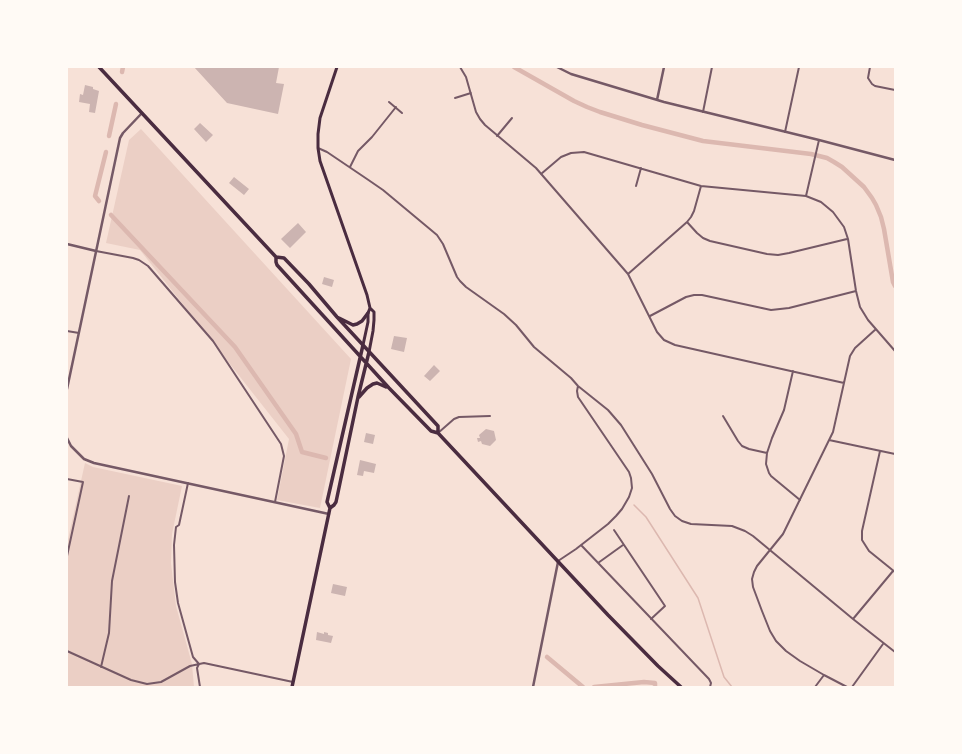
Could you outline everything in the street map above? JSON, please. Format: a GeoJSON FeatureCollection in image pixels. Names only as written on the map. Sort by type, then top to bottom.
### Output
{"type":"FeatureCollection","features":[{"type":"Feature","properties":{"kind":"main road"},"geometry":{"type":"LineString","coordinates":[[99,67],[276,257],[285,259],[438,426],[438,433]]}},
{"type":"Feature","properties":{"kind":"main road"},"geometry":{"type":"LineString","coordinates":[[330,508],[336,502],[369,352],[374,320],[374,312],[370,308],[362,278],[320,160],[318,148],[320,118],[337,67]]}},
{"type":"Feature","properties":{"kind":"main road"},"geometry":{"type":"LineString","coordinates":[[276,257],[277,265],[389,388],[431,431],[438,433],[624,631],[681,687]]}},
{"type":"Feature","properties":{"kind":"main road"},"geometry":{"type":"LineString","coordinates":[[337,317],[353,325],[357,324],[362,321],[370,308]]}},
{"type":"Feature","properties":{"kind":"main road"},"geometry":{"type":"LineString","coordinates":[[292,687],[329,514],[330,508],[327,502],[368,322],[368,313]]}},
{"type":"Feature","properties":{"kind":"main road"},"geometry":{"type":"LineString","coordinates":[[358,397],[373,384],[377,383],[389,388]]}},
{"type":"Feature","properties":{"kind":"street"},"geometry":{"type":"LineString","coordinates":[[460,67],[466,77],[476,112],[480,119],[497,136],[536,168],[628,274],[657,332],[664,340],[674,345],[844,383]]}},
{"type":"Feature","properties":{"kind":"street"},"geometry":{"type":"LineString","coordinates":[[557,67],[571,74],[657,100],[895,160]]}},
{"type":"Feature","properties":{"kind":"street"},"geometry":{"type":"LineString","coordinates":[[657,100],[664,67]]}},
{"type":"Feature","properties":{"kind":"street"},"geometry":{"type":"LineString","coordinates":[[703,112],[712,67]]}},
{"type":"Feature","properties":{"kind":"street"},"geometry":{"type":"LineString","coordinates":[[785,132],[799,67]]}},
{"type":"Feature","properties":{"kind":"street"},"geometry":{"type":"LineString","coordinates":[[870,67],[868,75],[869,82],[875,86],[895,90]]}},
{"type":"Feature","properties":{"kind":"street"},"geometry":{"type":"LineString","coordinates":[[455,98],[471,93]]}},
{"type":"Feature","properties":{"kind":"street"},"geometry":{"type":"LineString","coordinates":[[389,102],[402,113]]}},
{"type":"Feature","properties":{"kind":"street"},"geometry":{"type":"LineString","coordinates":[[350,167],[358,151],[372,137],[396,107]]}},
{"type":"Feature","properties":{"kind":"street"},"geometry":{"type":"LineString","coordinates":[[67,387],[120,138],[123,132],[142,113]]}},
{"type":"Feature","properties":{"kind":"street"},"geometry":{"type":"LineString","coordinates":[[497,136],[512,118]]}},
{"type":"Feature","properties":{"kind":"street"},"geometry":{"type":"LineString","coordinates":[[806,196],[819,140]]}},
{"type":"Feature","properties":{"kind":"street"},"geometry":{"type":"LineString","coordinates":[[318,148],[350,167],[382,190],[437,236],[445,249],[460,282],[504,314],[516,325],[534,348],[608,410],[621,425],[652,474],[675,516],[682,521],[691,524],[732,526],[745,530],[883,644],[895,652]]}},
{"type":"Feature","properties":{"kind":"street"},"geometry":{"type":"LineString","coordinates":[[541,174],[561,157],[571,153],[584,152],[701,186],[806,196],[821,202],[833,212],[844,227],[848,239],[860,307],[868,320],[895,351]]}},
{"type":"Feature","properties":{"kind":"street"},"geometry":{"type":"LineString","coordinates":[[636,186],[641,168]]}},
{"type":"Feature","properties":{"kind":"street"},"geometry":{"type":"LineString","coordinates":[[628,274],[687,222],[694,211],[701,186]]}},
{"type":"Feature","properties":{"kind":"street"},"geometry":{"type":"LineString","coordinates":[[687,222],[696,233],[710,241],[767,254],[778,255],[789,253],[848,239]]}},
{"type":"Feature","properties":{"kind":"street"},"geometry":{"type":"LineString","coordinates":[[67,244],[133,258],[148,266],[213,342],[281,444],[284,456],[275,502]]}},
{"type":"Feature","properties":{"kind":"street"},"geometry":{"type":"LineString","coordinates":[[649,316],[686,297],[694,295],[702,295],[771,310],[789,308],[856,291]]}},
{"type":"Feature","properties":{"kind":"street"},"geometry":{"type":"LineString","coordinates":[[847,687],[800,661],[786,651],[776,641],[770,630],[753,587],[752,579],[757,566],[783,534],[833,432],[850,356],[855,348],[876,329]]}},
{"type":"Feature","properties":{"kind":"street"},"geometry":{"type":"LineString","coordinates":[[67,331],[79,333]]}},
{"type":"Feature","properties":{"kind":"street"},"geometry":{"type":"LineString","coordinates":[[793,371],[784,410],[772,438],[767,453],[766,464],[771,476],[800,500]]}},
{"type":"Feature","properties":{"kind":"street"},"geometry":{"type":"LineString","coordinates":[[533,687],[558,561],[581,546],[608,524],[622,509],[631,493],[631,478],[578,397],[578,386]]}},
{"type":"Feature","properties":{"kind":"street"},"geometry":{"type":"LineString","coordinates":[[438,433],[454,419],[459,417],[490,416]]}},
{"type":"Feature","properties":{"kind":"street"},"geometry":{"type":"LineString","coordinates":[[723,416],[742,446],[749,450],[767,453]]}},
{"type":"Feature","properties":{"kind":"street"},"geometry":{"type":"LineString","coordinates":[[67,438],[78,453],[90,462],[329,514]]}},
{"type":"Feature","properties":{"kind":"street"},"geometry":{"type":"LineString","coordinates":[[829,440],[895,454]]}},
{"type":"Feature","properties":{"kind":"street"},"geometry":{"type":"LineString","coordinates":[[853,619],[894,572],[869,551],[862,540],[862,531],[880,451]]}},
{"type":"Feature","properties":{"kind":"street"},"geometry":{"type":"LineString","coordinates":[[67,479],[83,482],[67,556]]}},
{"type":"Feature","properties":{"kind":"street"},"geometry":{"type":"LineString","coordinates":[[188,483],[179,525],[176,527],[174,545],[175,582],[178,603],[193,657],[199,664],[200,687]]}},
{"type":"Feature","properties":{"kind":"street"},"geometry":{"type":"LineString","coordinates":[[101,667],[109,633],[112,581],[129,496]]}},
{"type":"Feature","properties":{"kind":"street"},"geometry":{"type":"LineString","coordinates":[[614,530],[665,606],[651,619]]}},
{"type":"Feature","properties":{"kind":"street"},"geometry":{"type":"LineString","coordinates":[[598,563],[623,545]]}},
{"type":"Feature","properties":{"kind":"street"},"geometry":{"type":"LineString","coordinates":[[581,546],[709,679],[711,683],[710,687]]}},
{"type":"Feature","properties":{"kind":"street"},"geometry":{"type":"LineString","coordinates":[[852,687],[883,644]]}},
{"type":"Feature","properties":{"kind":"street"},"geometry":{"type":"LineString","coordinates":[[67,651],[131,680],[147,684],[161,682],[190,666],[204,663],[293,682]]}},
{"type":"Feature","properties":{"kind":"street"},"geometry":{"type":"LineString","coordinates":[[815,687],[824,675]]}},
{"type":"Feature","properties":{"kind":"shaded area"},"geometry":{"type":"Polygon","coordinates":[[[141,129],[351,359],[320,508],[277,500],[289,439],[140,250],[106,243],[129,140],[141,129]]]}},
{"type":"Feature","properties":{"kind":"shaded area"},"geometry":{"type":"Polygon","coordinates":[[[85,463],[93,467],[182,486],[172,534],[171,563],[176,606],[192,664],[194,687],[67,687],[67,544],[85,463]]]}},
{"type":"Feature","properties":{"kind":"building"},"geometry":{"type":"Polygon","coordinates":[[[194,67],[279,67],[276,83],[284,84],[278,114],[227,103],[194,67]]]}},
{"type":"Feature","properties":{"kind":"building"},"geometry":{"type":"Polygon","coordinates":[[[85,85],[93,87],[93,89],[99,91],[95,113],[89,112],[90,104],[79,102],[80,94],[83,95],[85,85]]]}},
{"type":"Feature","properties":{"kind":"building"},"geometry":{"type":"Polygon","coordinates":[[[200,123],[213,135],[206,142],[194,129],[200,123]]]}},
{"type":"Feature","properties":{"kind":"building"},"geometry":{"type":"Polygon","coordinates":[[[234,177],[249,189],[244,195],[229,183],[234,177]]]}},
{"type":"Feature","properties":{"kind":"building"},"geometry":{"type":"Polygon","coordinates":[[[298,223],[306,232],[290,248],[281,239],[298,223]]]}},
{"type":"Feature","properties":{"kind":"building"},"geometry":{"type":"Polygon","coordinates":[[[324,277],[334,280],[332,287],[322,284],[324,277]]]}},
{"type":"Feature","properties":{"kind":"building"},"geometry":{"type":"Polygon","coordinates":[[[394,336],[407,338],[404,352],[391,349],[394,336]]]}},
{"type":"Feature","properties":{"kind":"building"},"geometry":{"type":"Polygon","coordinates":[[[434,365],[440,371],[430,381],[424,376],[434,365]]]}},
{"type":"Feature","properties":{"kind":"building"},"geometry":{"type":"Polygon","coordinates":[[[486,429],[494,431],[496,440],[490,446],[482,444],[481,441],[478,442],[477,438],[480,438],[479,435],[486,429]]]}},
{"type":"Feature","properties":{"kind":"building"},"geometry":{"type":"Polygon","coordinates":[[[366,433],[375,435],[373,444],[364,442],[366,433]]]}},
{"type":"Feature","properties":{"kind":"building"},"geometry":{"type":"Polygon","coordinates":[[[360,460],[376,464],[374,473],[364,471],[363,476],[357,475],[360,460]]]}},
{"type":"Feature","properties":{"kind":"building"},"geometry":{"type":"Polygon","coordinates":[[[333,584],[347,587],[345,596],[331,593],[333,584]]]}},
{"type":"Feature","properties":{"kind":"building"},"geometry":{"type":"Polygon","coordinates":[[[317,632],[324,634],[324,632],[328,633],[328,635],[333,636],[331,643],[316,640],[317,632]]]}},
{"type":"Feature","properties":{"kind":"waterway"},"geometry":{"type":"LineString","coordinates":[[122,72],[123,67]]}},
{"type":"Feature","properties":{"kind":"waterway"},"geometry":{"type":"LineString","coordinates":[[514,67],[587,107],[642,125],[703,141],[811,154],[827,158],[834,162],[842,167],[864,187],[876,205],[884,229],[893,282],[895,286]]}},
{"type":"Feature","properties":{"kind":"waterway"},"geometry":{"type":"LineString","coordinates":[[109,136],[116,104]]}},
{"type":"Feature","properties":{"kind":"waterway"},"geometry":{"type":"LineString","coordinates":[[99,201],[95,196],[106,152]]}},
{"type":"Feature","properties":{"kind":"waterway"},"geometry":{"type":"LineString","coordinates":[[111,215],[235,347],[296,434],[302,452],[326,458]]}},
{"type":"Feature","properties":{"kind":"waterway"},"geometry":{"type":"LineString","coordinates":[[634,505],[646,517],[698,598],[724,677],[732,687]]}},
{"type":"Feature","properties":{"kind":"waterway"},"geometry":{"type":"LineString","coordinates":[[547,657],[583,687]]}},
{"type":"Feature","properties":{"kind":"waterway"},"geometry":{"type":"LineString","coordinates":[[594,687],[644,682],[655,683],[655,687]]}}]}
